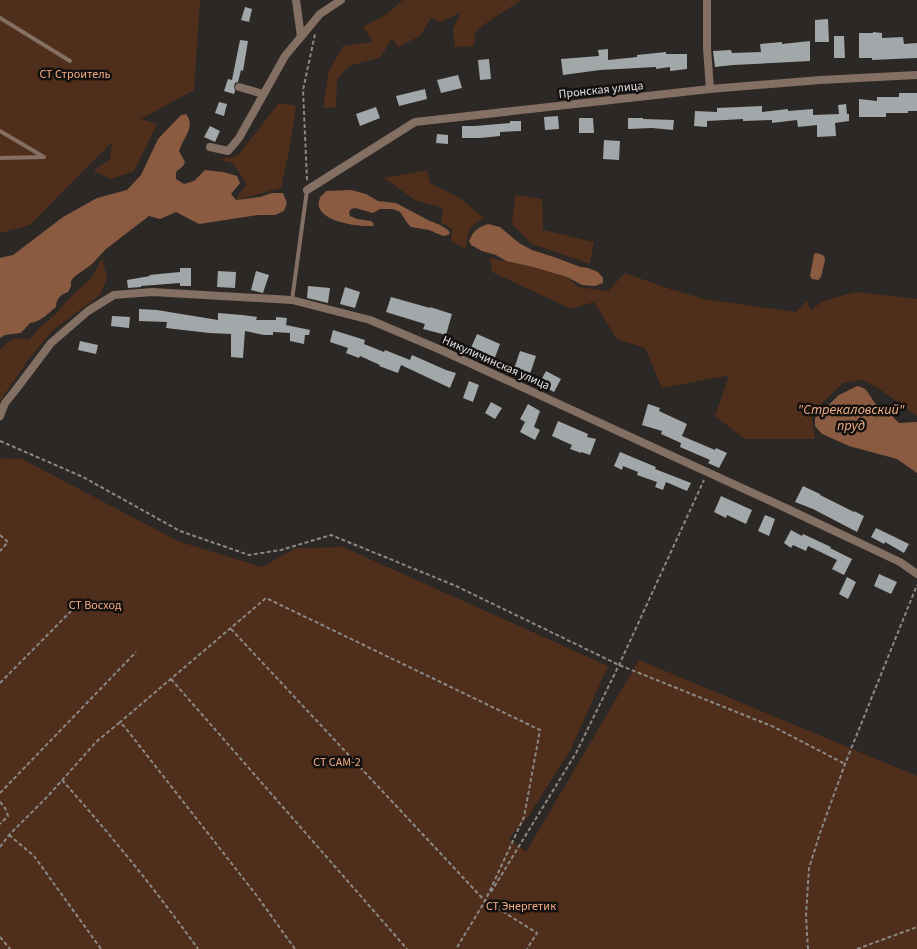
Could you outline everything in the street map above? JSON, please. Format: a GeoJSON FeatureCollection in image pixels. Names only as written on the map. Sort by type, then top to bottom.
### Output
{"type":"FeatureCollection","features":[{"type":"Feature","properties":{"kind":"street"},"geometry":{"type":"LineString","coordinates":[[296,0],[301,37]]}},
{"type":"Feature","properties":{"kind":"street"},"geometry":{"type":"LineString","coordinates":[[210,148],[228,151],[238,138],[285,56],[320,14],[341,0]]}},
{"type":"Feature","properties":{"kind":"street"},"geometry":{"type":"LineString","coordinates":[[707,0],[707,48],[710,90]]}},
{"type":"Feature","properties":{"kind":"street","name":"Пронская улица"},"geometry":{"type":"LineString","coordinates":[[307,190],[415,122],[710,90],[820,80],[917,75]]}},
{"type":"Feature","properties":{"kind":"street"},"geometry":{"type":"LineString","coordinates":[[240,87],[263,94]]}},
{"type":"Feature","properties":{"kind":"street","name":"Никуличинская улица"},"geometry":{"type":"LineString","coordinates":[[0,416],[9,398],[51,343],[88,311],[114,295],[152,292],[292,300],[370,320],[441,350],[790,510],[900,562],[917,574]]}},
{"type":"Feature","properties":{"kind":"lane"},"geometry":{"type":"LineString","coordinates":[[0,18],[70,61]]}},
{"type":"Feature","properties":{"kind":"lane"},"geometry":{"type":"LineString","coordinates":[[0,131],[44,157],[0,158]]}},
{"type":"Feature","properties":{"kind":"lane"},"geometry":{"type":"LineString","coordinates":[[292,300],[307,190]]}},
{"type":"Feature","properties":{"kind":"path"},"geometry":{"type":"LineString","coordinates":[[307,190],[303,90],[316,33]]}},
{"type":"Feature","properties":{"kind":"path"},"geometry":{"type":"LineString","coordinates":[[0,441],[83,476],[180,531],[249,555],[281,550],[331,535],[456,586],[619,665],[774,727],[845,764]]}},
{"type":"Feature","properties":{"kind":"path"},"geometry":{"type":"LineString","coordinates":[[456,949],[576,753],[619,665],[708,472]]}},
{"type":"Feature","properties":{"kind":"path"},"geometry":{"type":"LineString","coordinates":[[0,535],[8,542],[0,551]]}},
{"type":"Feature","properties":{"kind":"path"},"geometry":{"type":"LineString","coordinates":[[808,949],[806,916],[809,868],[845,764],[917,585]]}},
{"type":"Feature","properties":{"kind":"path"},"geometry":{"type":"LineString","coordinates":[[0,847],[96,742],[266,598],[540,730],[524,817],[485,901]]}},
{"type":"Feature","properties":{"kind":"path"},"geometry":{"type":"LineString","coordinates":[[0,683],[78,604]]}},
{"type":"Feature","properties":{"kind":"path"},"geometry":{"type":"LineString","coordinates":[[230,628],[485,901],[537,933],[527,949]]}},
{"type":"Feature","properties":{"kind":"path"},"geometry":{"type":"LineString","coordinates":[[0,793],[136,652]]}},
{"type":"Feature","properties":{"kind":"path"},"geometry":{"type":"LineString","coordinates":[[171,678],[407,949]]}},
{"type":"Feature","properties":{"kind":"path"},"geometry":{"type":"LineString","coordinates":[[119,723],[124,726],[257,896],[295,949]]}},
{"type":"Feature","properties":{"kind":"path"},"geometry":{"type":"LineString","coordinates":[[62,780],[106,831],[198,949]]}},
{"type":"Feature","properties":{"kind":"path"},"geometry":{"type":"LineString","coordinates":[[0,802],[8,816],[0,824]]}},
{"type":"Feature","properties":{"kind":"path"},"geometry":{"type":"LineString","coordinates":[[9,835],[34,856],[101,949]]}},
{"type":"Feature","properties":{"kind":"path"},"geometry":{"type":"LineString","coordinates":[[857,949],[917,927]]}},
{"type":"Feature","properties":{"kind":"path"},"geometry":{"type":"LineString","coordinates":[[0,936],[10,949]]}},
{"type":"Feature","properties":{"kind":"green space","name":"СТ Строитель"},"geometry":{"type":"Polygon","coordinates":[[[0,0],[200,0],[194,90],[141,119],[157,124],[134,171],[111,179],[93,171],[110,159],[112,142],[30,225],[0,233],[0,0]]]}},
{"type":"Feature","properties":{"kind":"green space"},"geometry":{"type":"Polygon","coordinates":[[[403,0],[521,0],[482,26],[475,34],[474,46],[455,47],[453,29],[461,12],[441,22],[431,18],[420,36],[398,47],[392,38],[381,57],[349,66],[337,79],[336,107],[323,108],[329,71],[343,46],[373,42],[363,27],[387,14],[403,0]]]}},
{"type":"Feature","properties":{"kind":"green space"},"geometry":{"type":"Polygon","coordinates":[[[279,103],[296,106],[281,188],[236,200],[247,184],[233,163],[219,160],[238,155],[279,103]]]}},
{"type":"Feature","properties":{"kind":"green space"},"geometry":{"type":"Polygon","coordinates":[[[427,170],[430,183],[460,198],[484,218],[470,230],[466,249],[451,241],[452,229],[441,222],[443,208],[415,200],[384,178],[427,170]]]}},
{"type":"Feature","properties":{"kind":"green space"},"geometry":{"type":"Polygon","coordinates":[[[515,195],[542,199],[543,230],[594,242],[590,264],[532,244],[512,224],[515,195]]]}},
{"type":"Feature","properties":{"kind":"green space"},"geometry":{"type":"Polygon","coordinates":[[[102,258],[107,278],[100,295],[52,331],[26,363],[0,401],[0,349],[14,338],[29,340],[93,276],[102,258]]]}},
{"type":"Feature","properties":{"kind":"green space"},"geometry":{"type":"Polygon","coordinates":[[[490,258],[533,267],[567,277],[578,287],[608,291],[625,273],[704,299],[796,312],[807,301],[811,310],[823,301],[855,292],[917,299],[917,416],[864,380],[843,383],[825,400],[812,418],[815,439],[745,439],[715,416],[729,376],[662,388],[645,348],[617,339],[594,302],[571,309],[492,272],[490,258]]]}},
{"type":"Feature","properties":{"kind":"green space"},"geometry":{"type":"Polygon","coordinates":[[[0,458],[22,459],[178,541],[262,567],[296,548],[343,547],[608,666],[570,751],[526,820],[509,838],[526,852],[639,660],[917,776],[917,949],[0,949],[0,458]]]}},
{"type":"Feature","properties":{"kind":"water"},"geometry":{"type":"Polygon","coordinates":[[[186,114],[190,123],[179,151],[185,162],[176,172],[176,179],[184,184],[194,181],[205,170],[237,176],[240,183],[231,194],[236,200],[260,197],[272,193],[283,193],[287,203],[284,211],[275,215],[258,215],[199,224],[176,212],[160,219],[149,216],[106,249],[92,264],[74,277],[68,292],[59,298],[56,307],[38,321],[30,323],[21,333],[5,335],[0,338],[0,258],[13,255],[63,217],[97,198],[127,190],[141,175],[158,139],[181,115],[186,114]]]}},
{"type":"Feature","properties":{"kind":"water"},"geometry":{"type":"Polygon","coordinates":[[[351,190],[366,194],[378,201],[396,203],[440,225],[450,233],[443,236],[429,230],[411,227],[400,212],[393,209],[380,209],[373,213],[355,208],[351,209],[349,212],[350,216],[371,221],[374,224],[373,226],[347,224],[322,212],[319,206],[320,198],[326,191],[351,190]]]}},
{"type":"Feature","properties":{"kind":"water"},"geometry":{"type":"Polygon","coordinates":[[[488,224],[500,227],[519,243],[532,250],[598,272],[603,278],[603,283],[595,286],[582,285],[567,277],[506,261],[471,245],[469,241],[474,232],[488,224]]]}},
{"type":"Feature","properties":{"kind":"water"},"geometry":{"type":"Polygon","coordinates":[[[814,254],[823,255],[825,258],[821,277],[818,280],[812,279],[810,276],[814,254]]]}},
{"type":"Feature","properties":{"kind":"water","name":"\"Стрекаловский\" пруд"},"geometry":{"type":"Polygon","coordinates":[[[857,386],[865,389],[876,404],[887,407],[899,423],[917,422],[917,473],[897,459],[849,446],[822,434],[815,426],[815,418],[839,395],[857,386]]]}},
{"type":"Feature","properties":{"kind":"building"},"geometry":{"type":"Polygon","coordinates":[[[245,7],[252,9],[249,22],[241,20],[245,7]]]}},
{"type":"Feature","properties":{"kind":"building"},"geometry":{"type":"Polygon","coordinates":[[[828,19],[829,42],[815,42],[815,20],[828,19]]]}},
{"type":"Feature","properties":{"kind":"building"},"geometry":{"type":"Polygon","coordinates":[[[859,33],[882,33],[882,38],[903,37],[904,44],[917,43],[917,58],[872,60],[872,58],[859,58],[859,33]]]}},
{"type":"Feature","properties":{"kind":"building"},"geometry":{"type":"Polygon","coordinates":[[[834,36],[844,36],[845,58],[834,58],[834,36]]]}},
{"type":"Feature","properties":{"kind":"building"},"geometry":{"type":"Polygon","coordinates":[[[240,40],[248,41],[243,71],[241,70],[238,82],[235,83],[234,94],[224,91],[228,79],[232,80],[240,40]]]}},
{"type":"Feature","properties":{"kind":"building"},"geometry":{"type":"Polygon","coordinates":[[[810,41],[810,61],[715,67],[713,51],[731,50],[732,53],[761,52],[760,44],[810,41]]]}},
{"type":"Feature","properties":{"kind":"building"},"geometry":{"type":"Polygon","coordinates":[[[608,49],[608,60],[666,52],[666,54],[687,54],[687,69],[670,71],[670,67],[656,69],[656,67],[600,70],[563,75],[561,59],[599,56],[598,50],[608,49]]]}},
{"type":"Feature","properties":{"kind":"building"},"geometry":{"type":"Polygon","coordinates":[[[489,59],[491,79],[480,80],[478,60],[489,59]]]}},
{"type":"Feature","properties":{"kind":"building"},"geometry":{"type":"Polygon","coordinates":[[[458,75],[462,88],[441,93],[437,80],[458,75]]]}},
{"type":"Feature","properties":{"kind":"building"},"geometry":{"type":"Polygon","coordinates":[[[425,89],[427,99],[399,106],[396,96],[425,89]]]}},
{"type":"Feature","properties":{"kind":"building"},"geometry":{"type":"Polygon","coordinates":[[[899,93],[917,93],[917,111],[886,113],[886,117],[859,117],[859,99],[877,101],[877,97],[899,97],[899,93]]]}},
{"type":"Feature","properties":{"kind":"building"},"geometry":{"type":"Polygon","coordinates":[[[219,102],[227,104],[224,116],[215,113],[219,102]]]}},
{"type":"Feature","properties":{"kind":"building"},"geometry":{"type":"Polygon","coordinates":[[[846,104],[849,121],[835,123],[836,136],[817,137],[817,125],[798,127],[797,120],[772,123],[772,120],[743,121],[743,119],[707,121],[707,127],[694,126],[695,111],[717,112],[717,108],[762,106],[762,112],[813,109],[813,115],[839,114],[838,105],[846,104]]]}},
{"type":"Feature","properties":{"kind":"building"},"geometry":{"type":"Polygon","coordinates":[[[376,107],[380,118],[360,126],[356,114],[376,107]]]}},
{"type":"Feature","properties":{"kind":"building"},"geometry":{"type":"Polygon","coordinates":[[[558,116],[559,129],[545,130],[544,117],[558,116]]]}},
{"type":"Feature","properties":{"kind":"building"},"geometry":{"type":"Polygon","coordinates":[[[579,118],[593,118],[594,133],[579,133],[579,118]]]}},
{"type":"Feature","properties":{"kind":"building"},"geometry":{"type":"Polygon","coordinates":[[[628,118],[674,120],[673,130],[652,128],[628,129],[628,118]]]}},
{"type":"Feature","properties":{"kind":"building"},"geometry":{"type":"Polygon","coordinates":[[[510,121],[521,121],[521,131],[500,132],[500,136],[462,138],[462,126],[510,123],[510,121]]]}},
{"type":"Feature","properties":{"kind":"building"},"geometry":{"type":"Polygon","coordinates":[[[210,126],[220,131],[215,142],[204,137],[210,126]]]}},
{"type":"Feature","properties":{"kind":"building"},"geometry":{"type":"Polygon","coordinates":[[[437,134],[448,135],[448,144],[436,143],[437,134]]]}},
{"type":"Feature","properties":{"kind":"building"},"geometry":{"type":"Polygon","coordinates":[[[604,140],[620,141],[619,160],[603,159],[604,140]]]}},
{"type":"Feature","properties":{"kind":"building"},"geometry":{"type":"Polygon","coordinates":[[[180,268],[191,268],[191,286],[180,286],[180,283],[128,288],[127,280],[149,275],[180,272],[180,268]]]}},
{"type":"Feature","properties":{"kind":"building"},"geometry":{"type":"Polygon","coordinates":[[[218,271],[236,272],[235,288],[217,287],[218,271]]]}},
{"type":"Feature","properties":{"kind":"building"},"geometry":{"type":"Polygon","coordinates":[[[256,271],[269,275],[263,293],[251,290],[256,271]]]}},
{"type":"Feature","properties":{"kind":"building"},"geometry":{"type":"Polygon","coordinates":[[[308,286],[330,288],[328,303],[307,298],[308,286]]]}},
{"type":"Feature","properties":{"kind":"building"},"geometry":{"type":"Polygon","coordinates":[[[345,287],[360,292],[355,308],[340,304],[345,287]]]}},
{"type":"Feature","properties":{"kind":"building"},"geometry":{"type":"Polygon","coordinates":[[[391,297],[452,314],[446,335],[423,329],[425,324],[386,312],[391,297]]]}},
{"type":"Feature","properties":{"kind":"building"},"geometry":{"type":"Polygon","coordinates":[[[139,309],[218,320],[218,313],[257,317],[256,320],[276,320],[276,317],[287,318],[286,325],[310,330],[309,335],[305,335],[304,344],[290,341],[290,333],[273,332],[273,335],[264,335],[245,331],[243,358],[231,357],[231,334],[166,328],[167,322],[139,321],[139,309]]]}},
{"type":"Feature","properties":{"kind":"building"},"geometry":{"type":"Polygon","coordinates":[[[112,316],[130,317],[129,328],[111,326],[112,316]]]}},
{"type":"Feature","properties":{"kind":"building"},"geometry":{"type":"Polygon","coordinates":[[[333,330],[365,340],[364,344],[384,352],[385,350],[410,360],[412,355],[456,373],[450,388],[401,365],[398,373],[360,356],[359,358],[346,353],[348,348],[330,342],[333,330]]]}},
{"type":"Feature","properties":{"kind":"building"},"geometry":{"type":"Polygon","coordinates":[[[477,334],[500,344],[494,360],[470,350],[477,334]]]}},
{"type":"Feature","properties":{"kind":"building"},"geometry":{"type":"Polygon","coordinates":[[[80,341],[98,345],[96,354],[78,350],[80,341]]]}},
{"type":"Feature","properties":{"kind":"building"},"geometry":{"type":"Polygon","coordinates":[[[520,351],[536,356],[530,374],[514,369],[520,351]]]}},
{"type":"Feature","properties":{"kind":"building"},"geometry":{"type":"Polygon","coordinates":[[[546,371],[561,379],[554,392],[539,384],[546,371]]]}},
{"type":"Feature","properties":{"kind":"building"},"geometry":{"type":"Polygon","coordinates":[[[469,381],[479,385],[473,402],[463,398],[469,381]]]}},
{"type":"Feature","properties":{"kind":"building"},"geometry":{"type":"Polygon","coordinates":[[[491,402],[502,408],[495,419],[485,413],[491,402]]]}},
{"type":"Feature","properties":{"kind":"building"},"geometry":{"type":"Polygon","coordinates":[[[528,404],[540,411],[534,427],[540,430],[535,440],[520,432],[525,422],[520,419],[528,404]]]}},
{"type":"Feature","properties":{"kind":"building"},"geometry":{"type":"Polygon","coordinates":[[[648,404],[660,408],[659,411],[687,424],[682,436],[727,453],[719,468],[708,463],[710,460],[680,447],[681,443],[661,434],[662,431],[642,425],[648,404]]]}},
{"type":"Feature","properties":{"kind":"building"},"geometry":{"type":"Polygon","coordinates":[[[558,421],[588,434],[587,437],[596,439],[590,455],[570,449],[572,445],[552,436],[558,421]]]}},
{"type":"Feature","properties":{"kind":"building"},"geometry":{"type":"Polygon","coordinates":[[[620,452],[656,467],[655,469],[691,483],[687,491],[666,482],[663,490],[655,487],[657,482],[637,475],[638,472],[623,466],[622,470],[614,466],[620,452]]]}},
{"type":"Feature","properties":{"kind":"building"},"geometry":{"type":"Polygon","coordinates":[[[803,486],[864,516],[857,532],[813,509],[795,502],[803,486]]]}},
{"type":"Feature","properties":{"kind":"building"},"geometry":{"type":"Polygon","coordinates":[[[721,496],[752,510],[746,524],[727,515],[726,518],[714,512],[721,496]]]}},
{"type":"Feature","properties":{"kind":"building"},"geometry":{"type":"Polygon","coordinates":[[[765,515],[775,519],[769,536],[758,531],[765,515]]]}},
{"type":"Feature","properties":{"kind":"building"},"geometry":{"type":"Polygon","coordinates":[[[876,528],[909,544],[904,553],[885,542],[884,544],[871,537],[876,528]]]}},
{"type":"Feature","properties":{"kind":"building"},"geometry":{"type":"Polygon","coordinates":[[[791,530],[831,547],[852,559],[844,575],[832,569],[837,560],[808,546],[806,551],[793,545],[791,548],[784,543],[791,530]]]}},
{"type":"Feature","properties":{"kind":"building"},"geometry":{"type":"Polygon","coordinates":[[[879,574],[897,582],[891,594],[874,586],[879,574]]]}},
{"type":"Feature","properties":{"kind":"building"},"geometry":{"type":"Polygon","coordinates":[[[847,577],[856,582],[848,599],[839,594],[847,577]]]}},
{"type":"Feature","properties":{"kind":"park label","name":"СТ Восход"},"geometry":{"type":"Point","coordinates":[95,605]}},
{"type":"Feature","properties":{"kind":"park label","name":"СТ САМ-2"},"geometry":{"type":"Point","coordinates":[337,762]}},
{"type":"Feature","properties":{"kind":"park label","name":"СТ Энергетик"},"geometry":{"type":"Point","coordinates":[521,906]}}]}
